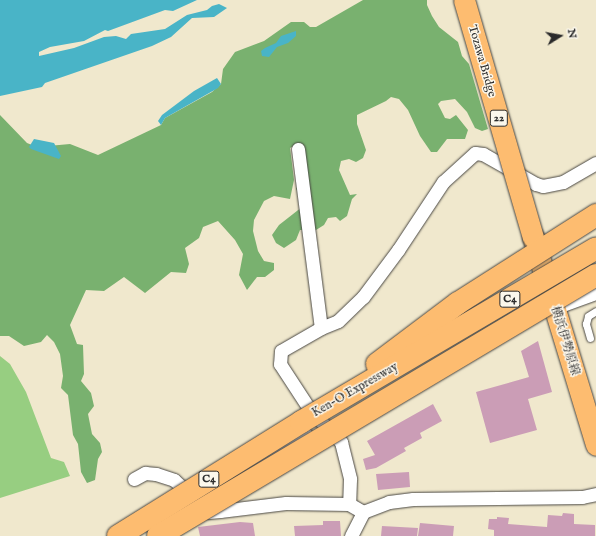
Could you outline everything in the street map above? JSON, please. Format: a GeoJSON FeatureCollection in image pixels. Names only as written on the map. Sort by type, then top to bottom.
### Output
{"type":"FeatureCollection","features":[{"type":"Feature","properties":{"kind":"highway"},"geometry":{"type":"LineString","coordinates":[[301,422],[437,317],[596,215]]}},
{"type":"Feature","properties":{"kind":"highway","name":"Ken-O Expressway"},"geometry":{"type":"LineString","coordinates":[[118,536],[301,422],[596,248]]}},
{"type":"Feature","properties":{"kind":"highway","name":"Ken-O Expressway"},"geometry":{"type":"LineString","coordinates":[[158,536],[596,275]]}},
{"type":"Feature","properties":{"kind":"highway"},"geometry":{"type":"LineString","coordinates":[[313,443],[388,404],[537,320],[596,292]]}},
{"type":"Feature","properties":{"kind":"main road","name":"Tozawa Bridge"},"geometry":{"type":"LineString","coordinates":[[464,0],[533,237]]}},
{"type":"Feature","properties":{"kind":"main road","name":"横浜伊勢原線"},"geometry":{"type":"LineString","coordinates":[[533,237],[596,445]]}},
{"type":"Feature","properties":{"kind":"street"},"geometry":{"type":"LineString","coordinates":[[298,149],[321,328]]}},
{"type":"Feature","properties":{"kind":"street"},"geometry":{"type":"LineString","coordinates":[[349,504],[350,479],[341,442],[310,410],[280,364],[281,351],[338,320],[363,297],[398,250],[443,182],[474,154],[483,154],[536,184],[543,186],[563,182],[596,163]]}},
{"type":"Feature","properties":{"kind":"street"},"geometry":{"type":"LineString","coordinates":[[133,536],[325,425],[481,341],[555,308],[596,292]]}},
{"type":"Feature","properties":{"kind":"street"},"geometry":{"type":"LineString","coordinates":[[134,479],[145,473],[156,474],[174,480],[209,512],[286,503],[349,504],[363,512]]}},
{"type":"Feature","properties":{"kind":"street"},"geometry":{"type":"LineString","coordinates":[[351,536],[363,512],[389,502],[413,499],[582,497],[596,494]]}},
{"type":"Feature","properties":{"kind":"lane"},"geometry":{"type":"LineString","coordinates":[[590,338],[586,324],[588,316],[596,311]]}},
{"type":"Feature","properties":{"kind":"green space"},"geometry":{"type":"Polygon","coordinates":[[[363,0],[427,0],[427,5],[439,27],[458,42],[462,56],[469,64],[488,129],[482,131],[475,128],[467,112],[455,99],[441,101],[438,104],[445,118],[450,119],[456,115],[468,130],[465,139],[447,139],[437,152],[431,152],[420,136],[408,110],[399,99],[391,97],[357,115],[357,124],[366,150],[363,158],[356,162],[349,159],[341,161],[339,170],[350,195],[357,194],[352,199],[347,216],[340,221],[336,217],[328,218],[324,225],[316,230],[300,230],[296,240],[284,248],[276,243],[272,235],[279,225],[302,207],[303,200],[296,189],[299,182],[297,144],[290,148],[294,180],[290,199],[274,196],[264,201],[254,220],[253,231],[258,251],[264,261],[274,263],[274,270],[265,277],[257,277],[247,290],[239,275],[243,254],[235,240],[218,221],[203,227],[199,238],[185,248],[189,264],[186,273],[171,272],[145,293],[124,277],[104,291],[86,290],[70,325],[77,344],[83,345],[84,374],[81,381],[91,393],[94,406],[88,414],[92,434],[100,443],[102,452],[98,459],[95,480],[87,483],[81,472],[78,444],[73,435],[68,395],[61,388],[63,376],[60,354],[54,342],[47,335],[41,342],[24,346],[9,336],[0,336],[0,115],[27,143],[37,147],[70,144],[98,155],[161,125],[165,118],[212,92],[221,84],[223,69],[235,52],[264,41],[291,22],[304,22],[310,27],[316,27],[363,0]]]}},
{"type":"Feature","properties":{"kind":"green space"},"geometry":{"type":"Polygon","coordinates":[[[0,356],[10,364],[26,392],[51,458],[64,462],[70,476],[0,498],[0,356]]]}},
{"type":"Feature","properties":{"kind":"water"},"geometry":{"type":"Polygon","coordinates":[[[0,0],[197,0],[173,11],[165,10],[108,31],[105,30],[84,41],[50,47],[39,52],[39,56],[74,48],[104,37],[116,36],[126,39],[131,34],[165,29],[187,15],[207,10],[212,6],[219,4],[227,8],[214,17],[192,18],[171,37],[152,46],[45,83],[42,87],[0,96],[0,0]]]}},
{"type":"Feature","properties":{"kind":"water"},"geometry":{"type":"Polygon","coordinates":[[[296,31],[296,36],[288,43],[277,47],[269,57],[262,56],[261,51],[276,43],[281,36],[296,31]]]}},
{"type":"Feature","properties":{"kind":"water"},"geometry":{"type":"Polygon","coordinates":[[[217,78],[221,84],[218,88],[165,118],[161,125],[158,121],[162,115],[194,91],[217,78]]]}},
{"type":"Feature","properties":{"kind":"water"},"geometry":{"type":"Polygon","coordinates":[[[34,139],[54,143],[61,156],[59,159],[31,149],[29,147],[34,139]]]}},
{"type":"Feature","properties":{"kind":"building"},"geometry":{"type":"Polygon","coordinates":[[[538,341],[552,392],[528,399],[537,430],[490,443],[476,392],[529,377],[521,351],[538,341]]]}},
{"type":"Feature","properties":{"kind":"building"},"geometry":{"type":"Polygon","coordinates":[[[433,404],[442,421],[420,433],[422,438],[404,448],[406,451],[376,468],[366,470],[363,459],[375,455],[367,441],[433,404]]]}},
{"type":"Feature","properties":{"kind":"building"},"geometry":{"type":"Polygon","coordinates":[[[409,472],[410,487],[378,490],[376,474],[409,472]]]}},
{"type":"Feature","properties":{"kind":"building"},"geometry":{"type":"Polygon","coordinates":[[[563,513],[574,514],[574,524],[595,525],[595,536],[494,536],[494,530],[488,529],[489,519],[497,519],[497,517],[509,518],[508,524],[547,527],[548,515],[562,516],[563,513]]]}},
{"type":"Feature","properties":{"kind":"building"},"geometry":{"type":"Polygon","coordinates":[[[323,521],[340,521],[341,536],[295,536],[294,526],[323,525],[323,521]]]}},
{"type":"Feature","properties":{"kind":"building"},"geometry":{"type":"Polygon","coordinates":[[[240,522],[253,523],[255,536],[200,536],[198,527],[240,522]]]}},
{"type":"Feature","properties":{"kind":"building"},"geometry":{"type":"Polygon","coordinates":[[[420,523],[454,526],[453,536],[418,536],[420,523]]]}},
{"type":"Feature","properties":{"kind":"building"},"geometry":{"type":"Polygon","coordinates":[[[382,526],[418,528],[417,536],[381,536],[382,526]]]}}]}
